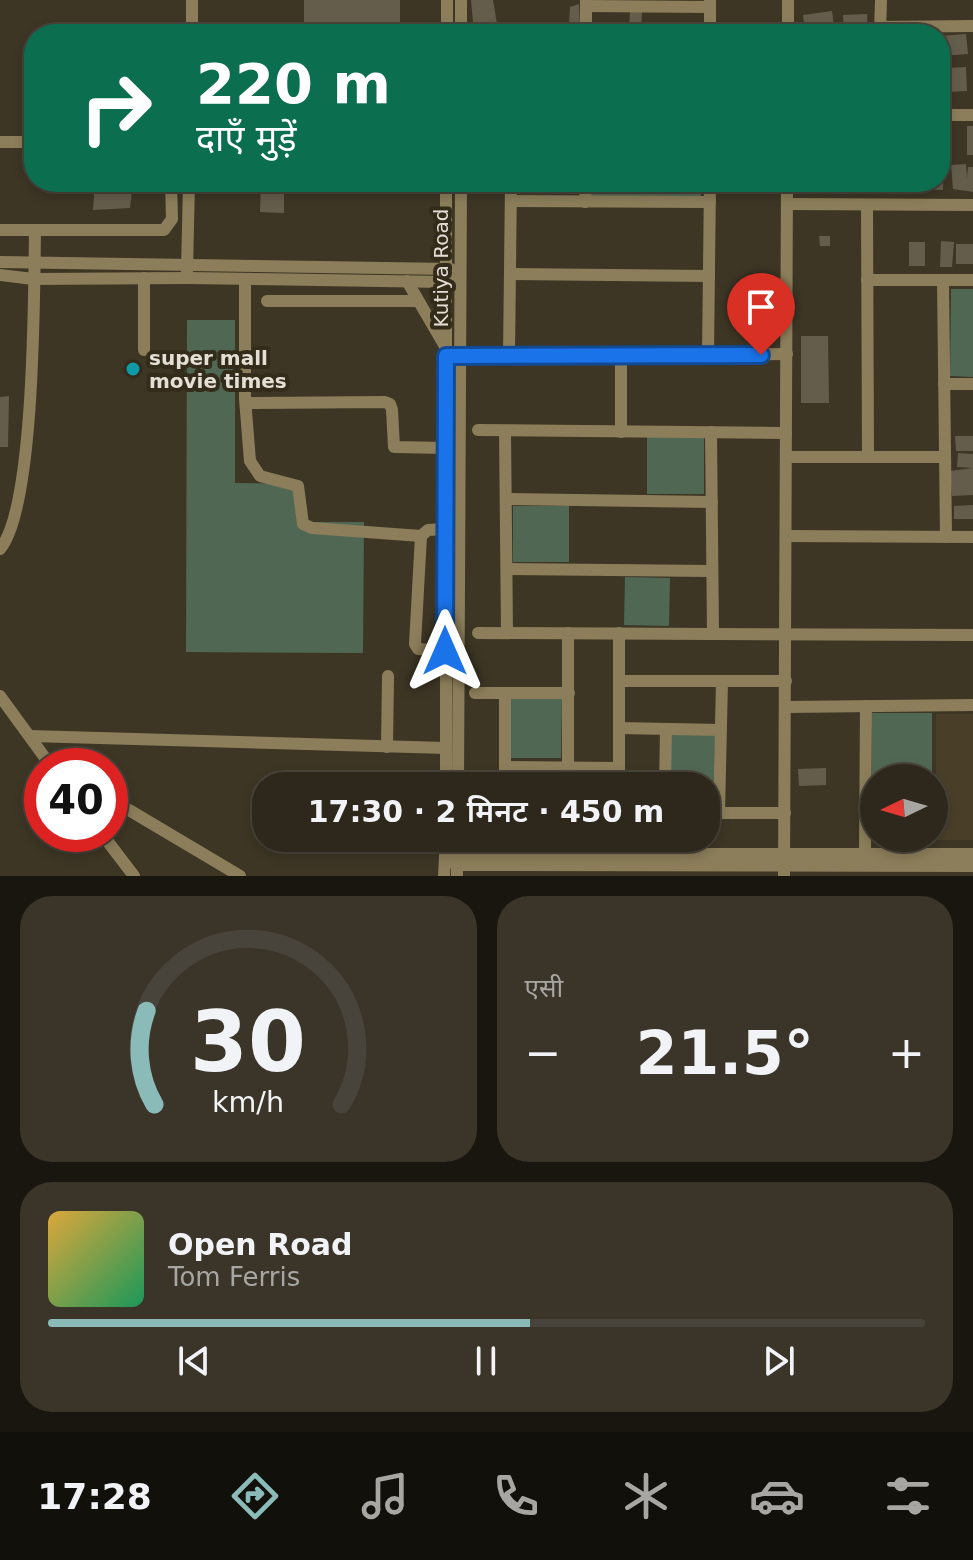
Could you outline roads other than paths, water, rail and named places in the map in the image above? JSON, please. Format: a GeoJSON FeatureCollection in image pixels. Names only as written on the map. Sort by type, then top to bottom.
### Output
{"type":"FeatureCollection","features":[{"type":"Feature","properties":{"kind":"street"},"geometry":{"type":"LineString","coordinates":[[192,0],[192,24]]}},
{"type":"Feature","properties":{"kind":"street"},"geometry":{"type":"LineString","coordinates":[[447,0],[447,24]]}},
{"type":"Feature","properties":{"kind":"street"},"geometry":{"type":"LineString","coordinates":[[461,0],[461,24]]}},
{"type":"Feature","properties":{"kind":"street"},"geometry":{"type":"LineString","coordinates":[[788,0],[788,24]]}},
{"type":"Feature","properties":{"kind":"street"},"geometry":{"type":"LineString","coordinates":[[880,24],[881,0]]}},
{"type":"Feature","properties":{"kind":"street"},"geometry":{"type":"LineString","coordinates":[[586,24],[586,3],[710,4]]}},
{"type":"Feature","properties":{"kind":"street"},"geometry":{"type":"LineString","coordinates":[[950,27],[973,26]]}},
{"type":"Feature","properties":{"kind":"street"},"geometry":{"type":"LineString","coordinates":[[950,115],[973,115]]}},
{"type":"Feature","properties":{"kind":"street"},"geometry":{"type":"LineString","coordinates":[[0,142],[24,142]]}},
{"type":"Feature","properties":{"kind":"street"},"geometry":{"type":"LineString","coordinates":[[0,230],[164,230],[172,219],[171,192]]}},
{"type":"Feature","properties":{"kind":"street"},"geometry":{"type":"LineString","coordinates":[[187,278],[189,192]]}},
{"type":"Feature","properties":{"kind":"street"},"geometry":{"type":"LineString","coordinates":[[446,192],[446,772]]}},
{"type":"Feature","properties":{"kind":"street","name":"Kutiya Road"},"geometry":{"type":"LineString","coordinates":[[458,772],[461,192]]}},
{"type":"Feature","properties":{"kind":"street"},"geometry":{"type":"LineString","coordinates":[[509,356],[511,192]]}},
{"type":"Feature","properties":{"kind":"street"},"geometry":{"type":"LineString","coordinates":[[585,202],[586,192]]}},
{"type":"Feature","properties":{"kind":"street"},"geometry":{"type":"LineString","coordinates":[[708,355],[710,192]]}},
{"type":"Feature","properties":{"kind":"street"},"geometry":{"type":"LineString","coordinates":[[785,865],[787,192]]}},
{"type":"Feature","properties":{"kind":"street"},"geometry":{"type":"LineString","coordinates":[[511,201],[710,202]]}},
{"type":"Feature","properties":{"kind":"street"},"geometry":{"type":"LineString","coordinates":[[787,204],[973,205]]}},
{"type":"Feature","properties":{"kind":"street"},"geometry":{"type":"LineString","coordinates":[[867,205],[868,457]]}},
{"type":"Feature","properties":{"kind":"street"},"geometry":{"type":"LineString","coordinates":[[0,549],[9,539],[17,504],[29,418],[35,230]]}},
{"type":"Feature","properties":{"kind":"street"},"geometry":{"type":"LineString","coordinates":[[0,262],[446,267],[461,274]]}},
{"type":"Feature","properties":{"kind":"street"},"geometry":{"type":"LineString","coordinates":[[333,265],[333,280]]}},
{"type":"Feature","properties":{"kind":"street"},"geometry":{"type":"LineString","coordinates":[[0,275],[33,279],[446,282],[461,274]]}},
{"type":"Feature","properties":{"kind":"street"},"geometry":{"type":"LineString","coordinates":[[510,274],[709,276]]}},
{"type":"Feature","properties":{"kind":"street"},"geometry":{"type":"LineString","coordinates":[[144,278],[144,350]]}},
{"type":"Feature","properties":{"kind":"street"},"geometry":{"type":"LineString","coordinates":[[245,279],[250,461],[260,476],[298,486],[303,524],[312,528],[421,536],[428,530],[446,529]]}},
{"type":"Feature","properties":{"kind":"street"},"geometry":{"type":"LineString","coordinates":[[867,280],[973,280]]}},
{"type":"Feature","properties":{"kind":"street"},"geometry":{"type":"LineString","coordinates":[[943,280],[946,537]]}},
{"type":"Feature","properties":{"kind":"street"},"geometry":{"type":"LineString","coordinates":[[407,281],[446,352],[460,356],[787,354]]}},
{"type":"Feature","properties":{"kind":"street"},"geometry":{"type":"LineString","coordinates":[[267,301],[418,301]]}},
{"type":"Feature","properties":{"kind":"street"},"geometry":{"type":"LineString","coordinates":[[621,355],[621,432]]}},
{"type":"Feature","properties":{"kind":"street"},"geometry":{"type":"LineString","coordinates":[[944,384],[973,384]]}},
{"type":"Feature","properties":{"kind":"street"},"geometry":{"type":"LineString","coordinates":[[247,403],[385,402],[390,404],[392,410],[394,447],[446,448]]}},
{"type":"Feature","properties":{"kind":"street"},"geometry":{"type":"LineString","coordinates":[[478,430],[786,433]]}},
{"type":"Feature","properties":{"kind":"street"},"geometry":{"type":"LineString","coordinates":[[505,431],[507,633]]}},
{"type":"Feature","properties":{"kind":"street"},"geometry":{"type":"LineString","coordinates":[[711,432],[713,633]]}},
{"type":"Feature","properties":{"kind":"street"},"geometry":{"type":"LineString","coordinates":[[786,457],[945,457]]}},
{"type":"Feature","properties":{"kind":"street"},"geometry":{"type":"LineString","coordinates":[[506,499],[712,502]]}},
{"type":"Feature","properties":{"kind":"street"},"geometry":{"type":"LineString","coordinates":[[421,536],[415,644],[422,650],[445,651]]}},
{"type":"Feature","properties":{"kind":"street"},"geometry":{"type":"LineString","coordinates":[[786,536],[973,537]]}},
{"type":"Feature","properties":{"kind":"street"},"geometry":{"type":"LineString","coordinates":[[507,569],[712,571]]}},
{"type":"Feature","properties":{"kind":"street"},"geometry":{"type":"LineString","coordinates":[[478,633],[973,635]]}},
{"type":"Feature","properties":{"kind":"street"},"geometry":{"type":"LineString","coordinates":[[568,633],[568,767]]}},
{"type":"Feature","properties":{"kind":"street"},"geometry":{"type":"LineString","coordinates":[[619,633],[619,772]]}},
{"type":"Feature","properties":{"kind":"street"},"geometry":{"type":"LineString","coordinates":[[387,747],[388,676]]}},
{"type":"Feature","properties":{"kind":"street"},"geometry":{"type":"LineString","coordinates":[[619,681],[786,681]]}},
{"type":"Feature","properties":{"kind":"street"},"geometry":{"type":"LineString","coordinates":[[717,772],[722,681]]}},
{"type":"Feature","properties":{"kind":"street"},"geometry":{"type":"LineString","coordinates":[[475,693],[569,693]]}},
{"type":"Feature","properties":{"kind":"street"},"geometry":{"type":"LineString","coordinates":[[505,693],[505,772]]}},
{"type":"Feature","properties":{"kind":"street"},"geometry":{"type":"LineString","coordinates":[[0,696],[5,709],[38,748]]}},
{"type":"Feature","properties":{"kind":"street"},"geometry":{"type":"LineString","coordinates":[[785,707],[973,705]]}},
{"type":"Feature","properties":{"kind":"street"},"geometry":{"type":"LineString","coordinates":[[865,854],[866,706]]}},
{"type":"Feature","properties":{"kind":"street"},"geometry":{"type":"LineString","coordinates":[[619,728],[721,730]]}},
{"type":"Feature","properties":{"kind":"street"},"geometry":{"type":"LineString","coordinates":[[665,772],[666,729]]}},
{"type":"Feature","properties":{"kind":"street"},"geometry":{"type":"LineString","coordinates":[[30,736],[446,748]]}},
{"type":"Feature","properties":{"kind":"street"},"geometry":{"type":"LineString","coordinates":[[505,767],[619,768]]}},
{"type":"Feature","properties":{"kind":"street"},"geometry":{"type":"LineString","coordinates":[[128,810],[238,876]]}},
{"type":"Feature","properties":{"kind":"street"},"geometry":{"type":"LineString","coordinates":[[720,813],[785,813]]}},
{"type":"Feature","properties":{"kind":"street"},"geometry":{"type":"LineString","coordinates":[[114,852],[128,873]]}},
{"type":"Feature","properties":{"kind":"street"},"geometry":{"type":"LineString","coordinates":[[444,876],[454,863],[506,854],[682,871],[785,865],[865,854],[973,854]]}},
{"type":"Feature","properties":{"kind":"street"},"geometry":{"type":"LineString","coordinates":[[454,863],[973,866]]}},
{"type":"Feature","properties":{"kind":"place","name":"super mall movie times"},"geometry":{"type":"Point","coordinates":[133,369]}}]}
